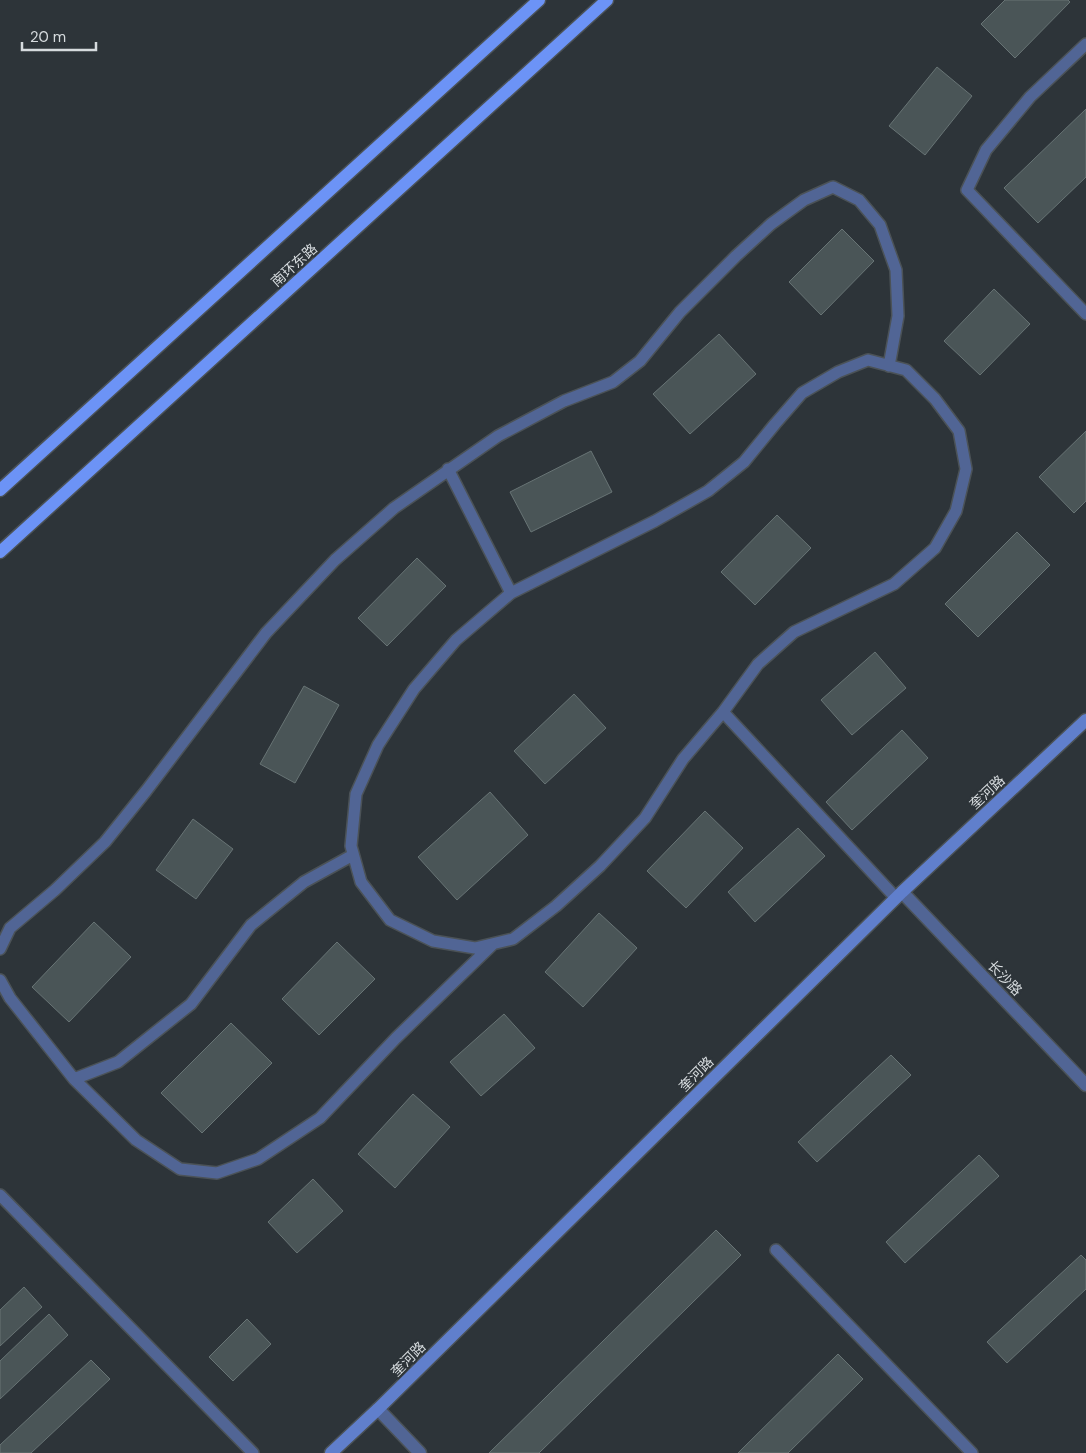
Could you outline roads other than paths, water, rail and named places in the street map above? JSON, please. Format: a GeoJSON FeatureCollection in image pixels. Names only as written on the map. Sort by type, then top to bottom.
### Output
{"type":"FeatureCollection","features":[{"type":"Feature","properties":{"kind":"main road"},"geometry":{"type":"LineString","coordinates":[[0,490],[539,0]]}},
{"type":"Feature","properties":{"kind":"main road","name":"南环东路"},"geometry":{"type":"LineString","coordinates":[[0,552],[608,0]]}},
{"type":"Feature","properties":{"kind":"street","name":"奎河路"},"geometry":{"type":"LineString","coordinates":[[331,1453],[378,1410],[899,895],[1086,720]]}},
{"type":"Feature","properties":{"kind":"street","name":"长沙路"},"geometry":{"type":"LineString","coordinates":[[899,895],[1086,1085]]}},
{"type":"Feature","properties":{"kind":"street"},"geometry":{"type":"LineString","coordinates":[[378,1410],[420,1453]]}},
{"type":"Feature","properties":{"kind":"lane"},"geometry":{"type":"LineString","coordinates":[[1086,44],[1030,97],[986,150],[967,190],[1086,314]]}},
{"type":"Feature","properties":{"kind":"lane"},"geometry":{"type":"LineString","coordinates":[[0,949],[10,928],[55,890],[105,842],[266,634],[335,560],[394,508],[498,436],[564,401],[613,382],[640,361],[680,312],[771,224],[804,200],[833,187],[859,200],[880,225],[896,270],[898,316],[889,366]]}},
{"type":"Feature","properties":{"kind":"lane"},"geometry":{"type":"LineString","coordinates":[[868,360],[889,366],[906,370],[936,399],[959,431],[966,469],[956,511],[934,548],[894,584],[794,632],[758,664],[723,712],[683,759],[645,818],[600,866],[556,906],[521,933],[513,938],[475,948],[433,941],[390,920],[360,882],[351,846],[356,794],[378,745],[414,690],[456,640],[511,593],[655,521],[708,491],[744,462],[802,393],[838,372],[868,360]]}},
{"type":"Feature","properties":{"kind":"lane"},"geometry":{"type":"LineString","coordinates":[[448,469],[511,593]]}},
{"type":"Feature","properties":{"kind":"lane"},"geometry":{"type":"LineString","coordinates":[[723,712],[899,895]]}},
{"type":"Feature","properties":{"kind":"lane"},"geometry":{"type":"LineString","coordinates":[[74,1079],[118,1062],[191,1004],[252,925],[304,882],[353,855]]}},
{"type":"Feature","properties":{"kind":"lane"},"geometry":{"type":"LineString","coordinates":[[0,980],[10,998],[74,1079],[136,1140],[180,1169],[218,1173],[258,1159],[320,1118],[396,1038],[493,944]]}},
{"type":"Feature","properties":{"kind":"lane"},"geometry":{"type":"LineString","coordinates":[[0,1195],[253,1453]]}},
{"type":"Feature","properties":{"kind":"lane"},"geometry":{"type":"LineString","coordinates":[[776,1250],[972,1453]]}}]}
